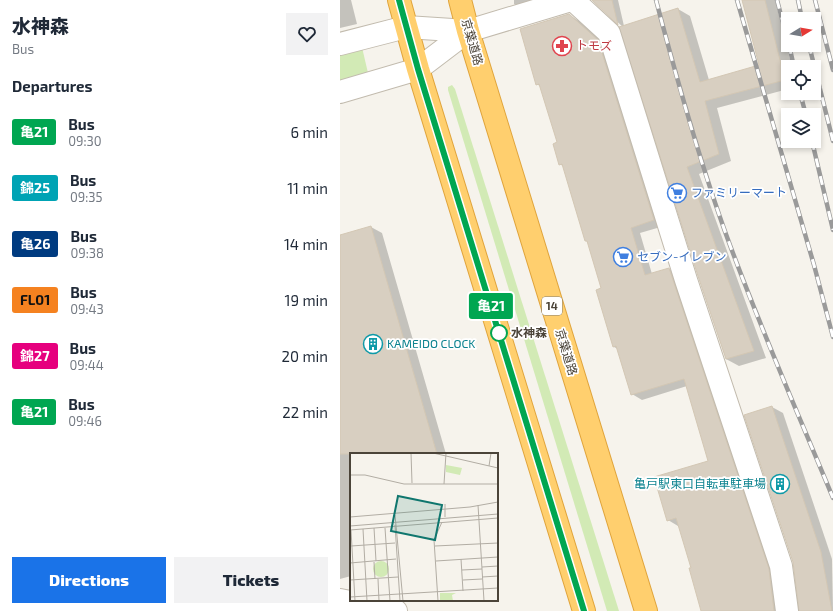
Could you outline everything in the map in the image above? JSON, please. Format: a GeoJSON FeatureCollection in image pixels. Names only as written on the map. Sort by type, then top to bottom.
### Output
{"type":"FeatureCollection","features":[{"type":"Feature","properties":{"kind":"highway"},"geometry":{"type":"LineString","coordinates":[[399,0],[418,69],[584,611]]}},
{"type":"Feature","properties":{"kind":"highway","name":"京葉道路"},"geometry":{"type":"LineString","coordinates":[[460,0],[468,31],[646,611]]}},
{"type":"Feature","properties":{"kind":"street"},"geometry":{"type":"LineString","coordinates":[[340,44],[406,27],[468,31],[572,0],[609,33],[686,280],[781,566],[787,611]]}},
{"type":"Feature","properties":{"kind":"street"},"geometry":{"type":"LineString","coordinates":[[340,92],[418,69],[468,31]]}},
{"type":"Feature","properties":{"kind":"street"},"geometry":{"type":"LineString","coordinates":[[340,600],[396,611]]}},
{"type":"Feature","properties":{"kind":"green space"},"geometry":{"type":"Polygon","coordinates":[[[361,43],[368,73],[340,81],[340,48],[361,43]]]}},
{"type":"Feature","properties":{"kind":"green space"},"geometry":{"type":"Polygon","coordinates":[[[452,85],[455,89],[619,611],[607,611],[448,90],[448,87],[452,85]]]}},
{"type":"Feature","properties":{"kind":"building"},"geometry":{"type":"Polygon","coordinates":[[[592,0],[612,0],[618,25],[617,24],[592,0]]]}},
{"type":"Feature","properties":{"kind":"building"},"geometry":{"type":"Polygon","coordinates":[[[742,0],[765,0],[781,64],[781,81],[705,101],[719,154],[687,167],[754,351],[726,359],[619,27],[678,8],[700,82],[759,65],[742,0]]]}},
{"type":"Feature","properties":{"kind":"building"},"geometry":{"type":"Polygon","coordinates":[[[569,14],[598,40],[654,220],[631,228],[645,275],[669,268],[769,569],[774,611],[701,611],[689,568],[691,568],[676,518],[667,521],[654,477],[708,461],[684,379],[631,395],[616,346],[613,347],[596,290],[601,288],[562,164],[559,165],[553,144],[557,142],[539,84],[536,85],[520,29],[569,14]]]}},
{"type":"Feature","properties":{"kind":"building","name":"KAMEIDO CLOCK"},"geometry":{"type":"Polygon","coordinates":[[[371,226],[437,453],[340,454],[340,235],[371,226]]]}},
{"type":"Feature","properties":{"kind":"building","name":"亀戸駅東口自転車駐車場"},"geometry":{"type":"Polygon","coordinates":[[[772,406],[821,552],[832,611],[799,611],[793,562],[744,415],[772,406]]]}},
{"type":"Feature","properties":{"kind":"railway"},"geometry":{"type":"LineString","coordinates":[[656,0],[689,120],[727,237],[765,335],[833,498]]}},
{"type":"Feature","properties":{"kind":"railway"},"geometry":{"type":"LineString","coordinates":[[737,0],[814,265],[833,337]]}},
{"type":"Feature","properties":{"kind":"railway"},"geometry":{"type":"LineString","coordinates":[[777,0],[781,15]]}},
{"type":"Feature","properties":{"kind":"railway"},"geometry":{"type":"LineString","coordinates":[[798,0],[801,12]]}},
{"type":"Feature","properties":{"kind":"railway"},"geometry":{"type":"LineString","coordinates":[[815,0],[833,70]]}},
{"type":"Feature","properties":{"kind":"railway"},"geometry":{"type":"LineString","coordinates":[[791,52],[792,60]]}},
{"type":"Feature","properties":{"kind":"railway"},"geometry":{"type":"LineString","coordinates":[[811,52],[833,141]]}},
{"type":"Feature","properties":{"kind":"railway"},"geometry":{"type":"LineString","coordinates":[[802,100],[804,108]]}},
{"type":"Feature","properties":{"kind":"railway"},"geometry":{"type":"LineString","coordinates":[[814,148],[833,230]]}},
{"type":"Feature","properties":{"kind":"bus line","name":"亀21"},"geometry":{"type":"LineString","coordinates":[[399,0],[418,69],[584,611]]}},
{"type":"Feature","properties":{"kind":"place","name":"トモズ"},"geometry":{"type":"Point","coordinates":[562,46]}},
{"type":"Feature","properties":{"kind":"place","name":"ファミリーマート"},"geometry":{"type":"Point","coordinates":[677,193]}},
{"type":"Feature","properties":{"kind":"place","name":"セブン-イレブン"},"geometry":{"type":"Point","coordinates":[623,257]}},
{"type":"Feature","properties":{"kind":"place","name":"水神森"},"geometry":{"type":"Point","coordinates":[499,333]}},
{"type":"Feature","properties":{"kind":"place","name":"KAMEIDO CLOCK"},"geometry":{"type":"Point","coordinates":[373,344]}},
{"type":"Feature","properties":{"kind":"place","name":"亀戸駅東口自転車駐車場"},"geometry":{"type":"Point","coordinates":[780,484]}}]}
